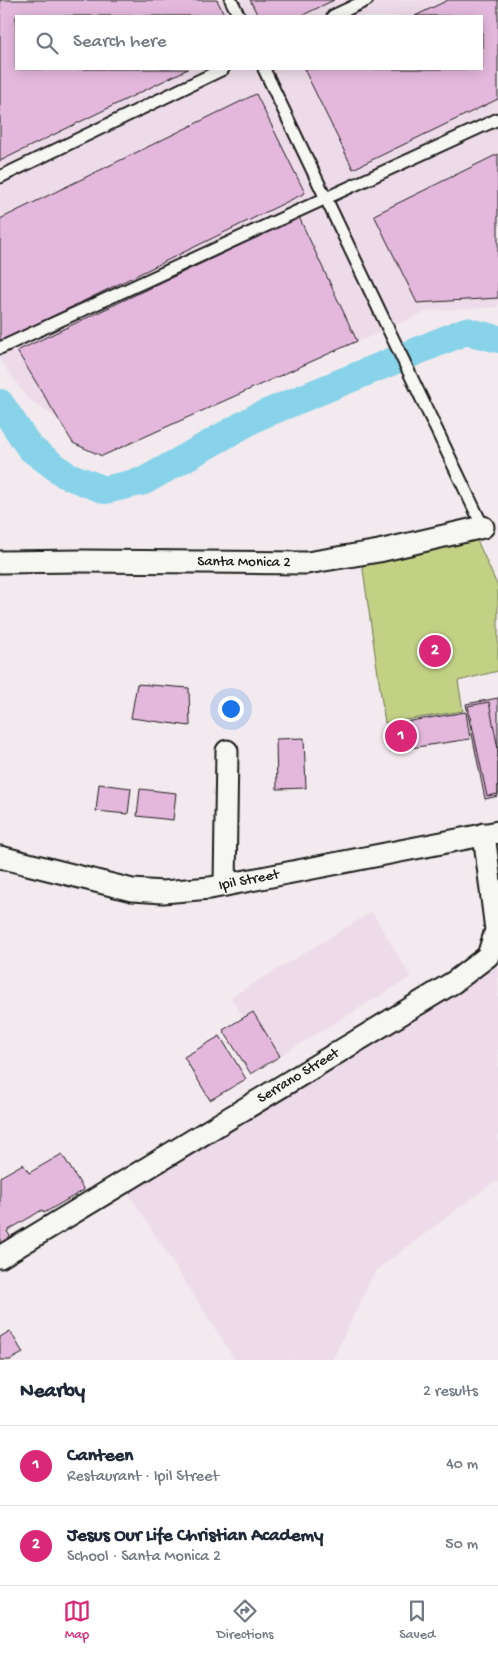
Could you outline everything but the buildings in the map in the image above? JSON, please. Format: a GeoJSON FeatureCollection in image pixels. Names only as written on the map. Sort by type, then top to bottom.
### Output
{"type":"FeatureCollection","features":[{"type":"Feature","properties":{"kind":"street","name":"Santa Monica 2"},"geometry":{"type":"LineString","coordinates":[[0,562],[307,563],[379,551],[482,527]]}},
{"type":"Feature","properties":{"kind":"street"},"geometry":{"type":"LineString","coordinates":[[225,885],[227,751]]}},
{"type":"Feature","properties":{"kind":"street","name":"Ipil Street"},"geometry":{"type":"LineString","coordinates":[[0,858],[132,890],[163,892],[210,888],[491,833]]}},
{"type":"Feature","properties":{"kind":"street","name":"Serrano Street"},"geometry":{"type":"LineString","coordinates":[[0,1257],[454,982],[488,956],[496,930],[491,833]]}},
{"type":"Feature","properties":{"kind":"lane"},"geometry":{"type":"LineString","coordinates":[[231,0],[238,15]]}},
{"type":"Feature","properties":{"kind":"lane"},"geometry":{"type":"LineString","coordinates":[[335,15],[367,0]]}},
{"type":"Feature","properties":{"kind":"lane"},"geometry":{"type":"LineString","coordinates":[[0,177],[221,70]]}},
{"type":"Feature","properties":{"kind":"lane"},"geometry":{"type":"LineString","coordinates":[[264,70],[482,527]]}},
{"type":"Feature","properties":{"kind":"lane"},"geometry":{"type":"LineString","coordinates":[[0,348],[498,119]]}},
{"type":"Feature","properties":{"kind":"shaded area"},"geometry":{"type":"Polygon","coordinates":[[[0,0],[498,0],[498,307],[428,311],[129,442],[86,437],[28,399],[0,360],[0,0]]]}},
{"type":"Feature","properties":{"kind":"shaded area"},"geometry":{"type":"Polygon","coordinates":[[[372,912],[411,977],[270,1062],[231,997],[372,912]]]}},
{"type":"Feature","properties":{"kind":"shaded area"},"geometry":{"type":"Polygon","coordinates":[[[498,960],[498,1183],[494,1182],[375,1271],[332,1360],[235,1360],[126,1189],[498,960]]]}},
{"type":"Feature","properties":{"kind":"green space"},"geometry":{"type":"Polygon","coordinates":[[[477,540],[498,587],[498,671],[458,681],[463,711],[385,723],[362,563],[477,540]]]}},
{"type":"Feature","properties":{"kind":"waterway"},"geometry":{"type":"LineString","coordinates":[[0,403],[30,448],[66,475],[105,490],[144,481],[257,417],[466,331],[498,339]]}},
{"type":"Feature","properties":{"kind":"place","name":"Jesus Our Life Christian Academy"},"geometry":{"type":"Point","coordinates":[435,651]}},
{"type":"Feature","properties":{"kind":"place","name":"Canteen"},"geometry":{"type":"Point","coordinates":[401,736]}}]}
